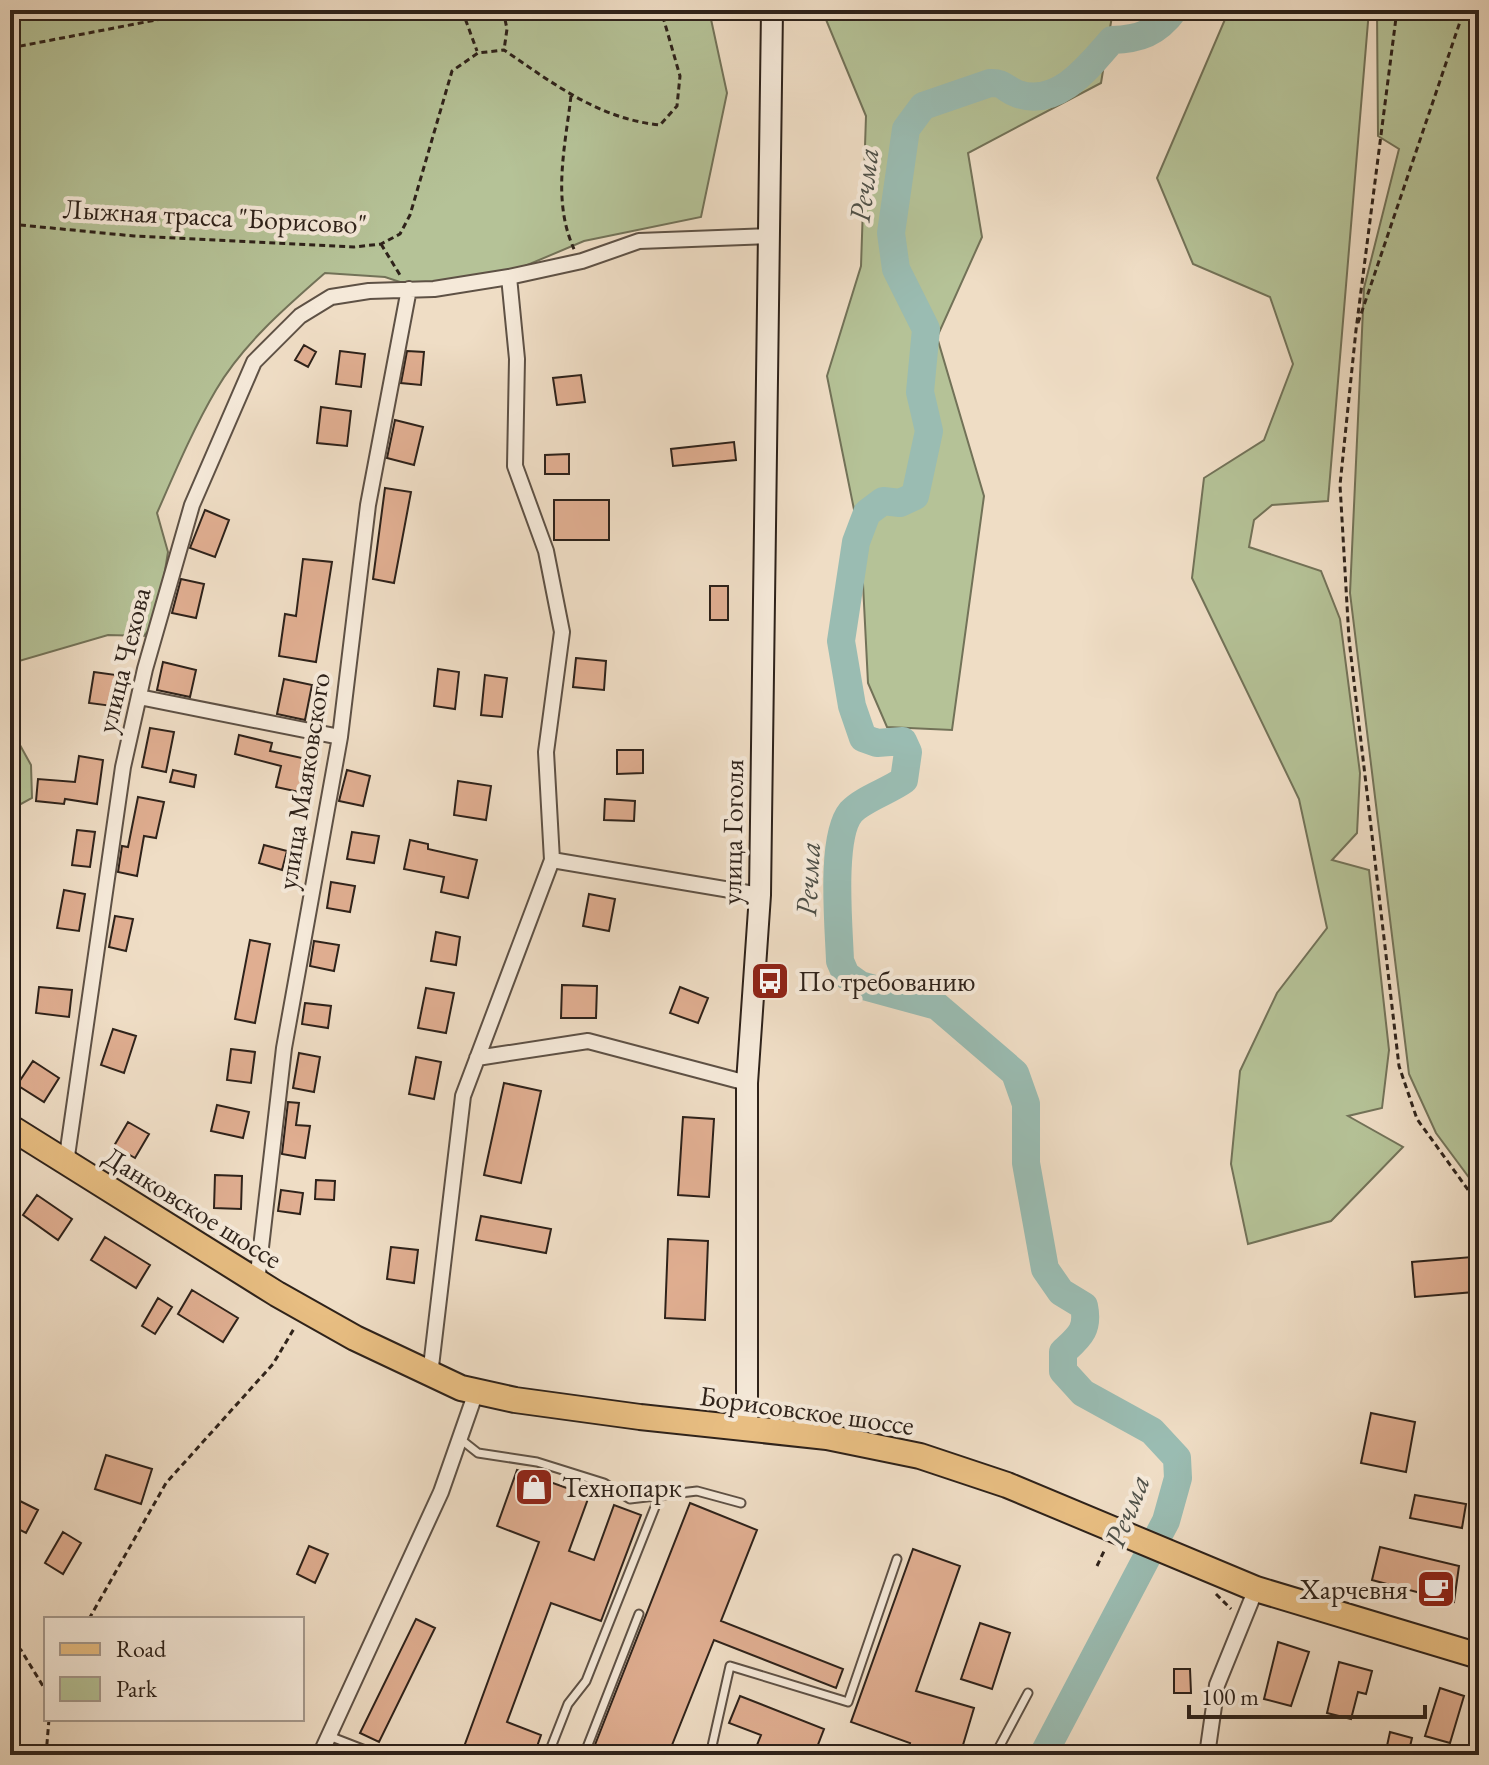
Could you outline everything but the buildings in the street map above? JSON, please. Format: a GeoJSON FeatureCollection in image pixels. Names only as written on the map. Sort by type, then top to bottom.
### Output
{"type":"FeatureCollection","features":[{"type":"Feature","properties":{"kind":"main road","name":"Данковское шоссе"},"geometry":{"type":"LineString","coordinates":[[10,1127],[257,1282],[347,1333]]}},
{"type":"Feature","properties":{"kind":"main road","name":"Борисовское шоссе"},"geometry":{"type":"LineString","coordinates":[[347,1333],[430,1375],[476,1392],[609,1413],[827,1437],[931,1459],[1007,1485],[1112,1536],[1256,1589],[1479,1656]]}},
{"type":"Feature","properties":{"kind":"street","name":"улица Гоголя"},"geometry":{"type":"LineString","coordinates":[[747,1428],[747,1083],[760,895],[772,10]]}},
{"type":"Feature","properties":{"kind":"street","name":"улица Чехова"},"geometry":{"type":"LineString","coordinates":[[66,1163],[123,767],[139,697],[192,505],[254,362],[300,316],[331,297],[434,289],[509,277],[582,261],[639,241],[768,236]]}},
{"type":"Feature","properties":{"kind":"street"},"geometry":{"type":"LineString","coordinates":[[430,1375],[463,1096],[552,860],[546,752],[562,632],[546,551],[515,466],[517,359],[509,277]]}},
{"type":"Feature","properties":{"kind":"street","name":"улица Маяковского"},"geometry":{"type":"LineString","coordinates":[[257,1282],[284,1048],[340,737],[368,505],[409,289]]}},
{"type":"Feature","properties":{"kind":"street"},"geometry":{"type":"LineString","coordinates":[[139,697],[340,737]]}},
{"type":"Feature","properties":{"kind":"street"},"geometry":{"type":"LineString","coordinates":[[552,860],[760,895]]}},
{"type":"Feature","properties":{"kind":"street"},"geometry":{"type":"LineString","coordinates":[[477,1058],[588,1041],[747,1083]]}},
{"type":"Feature","properties":{"kind":"street"},"geometry":{"type":"LineString","coordinates":[[320,1755],[441,1492],[476,1392]]}},
{"type":"Feature","properties":{"kind":"street"},"geometry":{"type":"LineString","coordinates":[[1207,1755],[1217,1685],[1256,1589]]}},
{"type":"Feature","properties":{"kind":"lane"},"geometry":{"type":"LineString","coordinates":[[459,1438],[478,1453],[537,1462],[604,1483],[630,1499],[697,1491],[741,1503]]}},
{"type":"Feature","properties":{"kind":"lane"},"geometry":{"type":"LineString","coordinates":[[548,1755],[568,1704],[586,1681],[659,1497]]}},
{"type":"Feature","properties":{"kind":"lane"},"geometry":{"type":"LineString","coordinates":[[710,1755],[730,1666],[848,1702],[897,1559]]}},
{"type":"Feature","properties":{"kind":"lane"},"geometry":{"type":"LineString","coordinates":[[584,1755],[639,1614]]}},
{"type":"Feature","properties":{"kind":"lane"},"geometry":{"type":"LineString","coordinates":[[995,1755],[1028,1693]]}},
{"type":"Feature","properties":{"kind":"lane"},"geometry":{"type":"LineString","coordinates":[[329,1736],[378,1755]]}},
{"type":"Feature","properties":{"kind":"path"},"geometry":{"type":"LineString","coordinates":[[10,48],[208,10]]}},
{"type":"Feature","properties":{"kind":"path"},"geometry":{"type":"LineString","coordinates":[[462,10],[463,21],[478,53],[504,50],[571,96],[607,114],[660,125],[677,106],[680,76],[661,10]]}},
{"type":"Feature","properties":{"kind":"path"},"geometry":{"type":"LineString","coordinates":[[503,10],[507,29],[504,50]]}},
{"type":"Feature","properties":{"kind":"path"},"geometry":{"type":"LineString","coordinates":[[1397,10],[1356,330],[1340,485],[1349,639],[1399,1066],[1417,1119],[1479,1205]]}},
{"type":"Feature","properties":{"kind":"path"},"geometry":{"type":"LineString","coordinates":[[1356,330],[1464,10]]}},
{"type":"Feature","properties":{"kind":"path","name":"Лыжная трасса \"Борисово\""},"geometry":{"type":"LineString","coordinates":[[10,224],[134,236],[312,246],[381,244],[400,234],[410,215],[452,71],[478,53]]}},
{"type":"Feature","properties":{"kind":"path"},"geometry":{"type":"LineString","coordinates":[[571,96],[561,182],[563,225],[582,261]]}},
{"type":"Feature","properties":{"kind":"path"},"geometry":{"type":"LineString","coordinates":[[381,244],[409,289]]}},
{"type":"Feature","properties":{"kind":"path"},"geometry":{"type":"LineString","coordinates":[[90,1617],[166,1483],[273,1364],[305,1309]]}},
{"type":"Feature","properties":{"kind":"path"},"geometry":{"type":"LineString","coordinates":[[1097,1566],[1112,1536]]}},
{"type":"Feature","properties":{"kind":"path"},"geometry":{"type":"LineString","coordinates":[[10,1641],[21,1650],[44,1688]]}},
{"type":"Feature","properties":{"kind":"path"},"geometry":{"type":"LineString","coordinates":[[46,1755],[49,1721]]}},
{"type":"Feature","properties":{"kind":"green space"},"geometry":{"type":"Polygon","coordinates":[[[10,10],[709,10],[727,93],[701,217],[584,241],[499,277],[436,294],[385,277],[325,273],[252,342],[216,390],[192,435],[157,513],[168,552],[157,620],[144,636],[108,635],[12,663],[10,670],[10,10]]]}},
{"type":"Feature","properties":{"kind":"green space"},"geometry":{"type":"Polygon","coordinates":[[[822,10],[1113,10],[1101,83],[968,153],[982,237],[937,337],[984,496],[952,730],[887,727],[868,683],[861,544],[827,376],[861,266],[866,116],[822,10]]]}},
{"type":"Feature","properties":{"kind":"green space"},"geometry":{"type":"Polygon","coordinates":[[[1229,10],[1369,10],[1328,501],[1272,505],[1254,520],[1249,547],[1321,571],[1340,619],[1360,773],[1357,833],[1332,860],[1369,870],[1389,1050],[1382,1108],[1348,1116],[1403,1147],[1331,1221],[1248,1244],[1231,1164],[1240,1071],[1277,993],[1327,928],[1299,799],[1192,578],[1204,478],[1264,440],[1293,364],[1270,297],[1193,264],[1157,178],[1229,10]]]}},
{"type":"Feature","properties":{"kind":"green space"},"geometry":{"type":"Polygon","coordinates":[[[1377,10],[1479,10],[1479,1191],[1436,1133],[1409,1074],[1350,593],[1364,288],[1399,149],[1378,136],[1377,10]]]}},
{"type":"Feature","properties":{"kind":"green space"},"geometry":{"type":"Polygon","coordinates":[[[10,727],[31,765],[32,798],[10,810],[10,727]]]}},
{"type":"Feature","properties":{"kind":"waterway","name":"Речма"},"geometry":{"type":"LineString","coordinates":[[1043,1755],[1166,1521],[1178,1478],[1177,1458],[1152,1431],[1083,1393],[1063,1371],[1063,1352],[1084,1327],[1084,1306],[1061,1292],[1045,1269],[1026,1163],[1026,1104],[1015,1073],[937,1006],[860,985],[846,975],[840,961],[837,884],[844,824],[856,807],[904,780],[908,752],[903,741],[877,743],[863,738],[852,706],[841,641],[856,542],[867,513],[883,501],[900,503],[915,496],[929,431],[920,392],[926,329],[896,269],[891,233],[906,129],[923,106],[990,83],[1033,97],[1060,90],[1083,72],[1112,40],[1147,33],[1174,10]]}},
{"type":"Feature","properties":{"kind":"place","name":"По требованию"},"geometry":{"type":"Point","coordinates":[770,981]}},
{"type":"Feature","properties":{"kind":"place","name":"Технопарк"},"geometry":{"type":"Point","coordinates":[534,1487]}},
{"type":"Feature","properties":{"kind":"place","name":"Харчевня"},"geometry":{"type":"Point","coordinates":[1436,1589]}}]}
